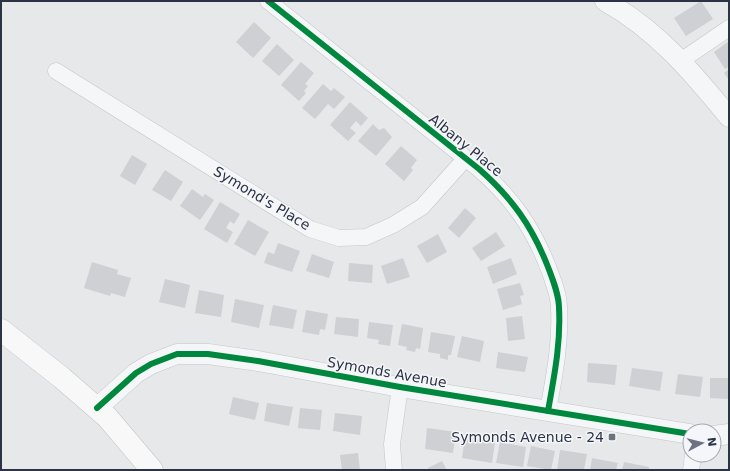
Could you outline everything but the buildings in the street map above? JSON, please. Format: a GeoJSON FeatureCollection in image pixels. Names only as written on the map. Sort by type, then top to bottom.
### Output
{"type":"FeatureCollection","features":[{"type":"Feature","properties":{"kind":"main road"},"geometry":{"type":"LineString","coordinates":[[1,330],[107,417],[152,470]]}},
{"type":"Feature","properties":{"kind":"street","name":"Albany Place"},"geometry":{"type":"LineString","coordinates":[[268,1],[498,186],[518,209],[532,230],[553,278],[559,306],[559,334],[548,411]]}},
{"type":"Feature","properties":{"kind":"street"},"geometry":{"type":"LineString","coordinates":[[605,1],[629,14],[682,60],[729,117]]}},
{"type":"Feature","properties":{"kind":"street"},"geometry":{"type":"LineString","coordinates":[[682,60],[729,28]]}},
{"type":"Feature","properties":{"kind":"street","name":"Symond's Place"},"geometry":{"type":"LineString","coordinates":[[56,71],[310,229],[339,238],[366,237],[393,225],[422,207],[465,159]]}},
{"type":"Feature","properties":{"kind":"street","name":"Symonds Avenue"},"geometry":{"type":"LineString","coordinates":[[97,408],[136,374],[151,364],[163,358],[190,353],[234,357],[400,387],[682,433]]}},
{"type":"Feature","properties":{"kind":"street"},"geometry":{"type":"LineString","coordinates":[[394,470],[392,444],[400,387]]}},
{"type":"Feature","properties":{"kind":"cycle path"},"geometry":{"type":"LineString","coordinates":[[268,1],[479,169],[491,180],[520,214],[542,252],[554,282],[559,303],[558,347],[548,411]]}},
{"type":"Feature","properties":{"kind":"cycle path"},"geometry":{"type":"LineString","coordinates":[[97,408],[136,373],[151,364],[177,354],[208,354],[258,361],[400,387],[682,433]]}},
{"type":"Feature","properties":{"kind":"place","name":"Symonds Avenue - 24"},"geometry":{"type":"Point","coordinates":[612,437]}}]}
